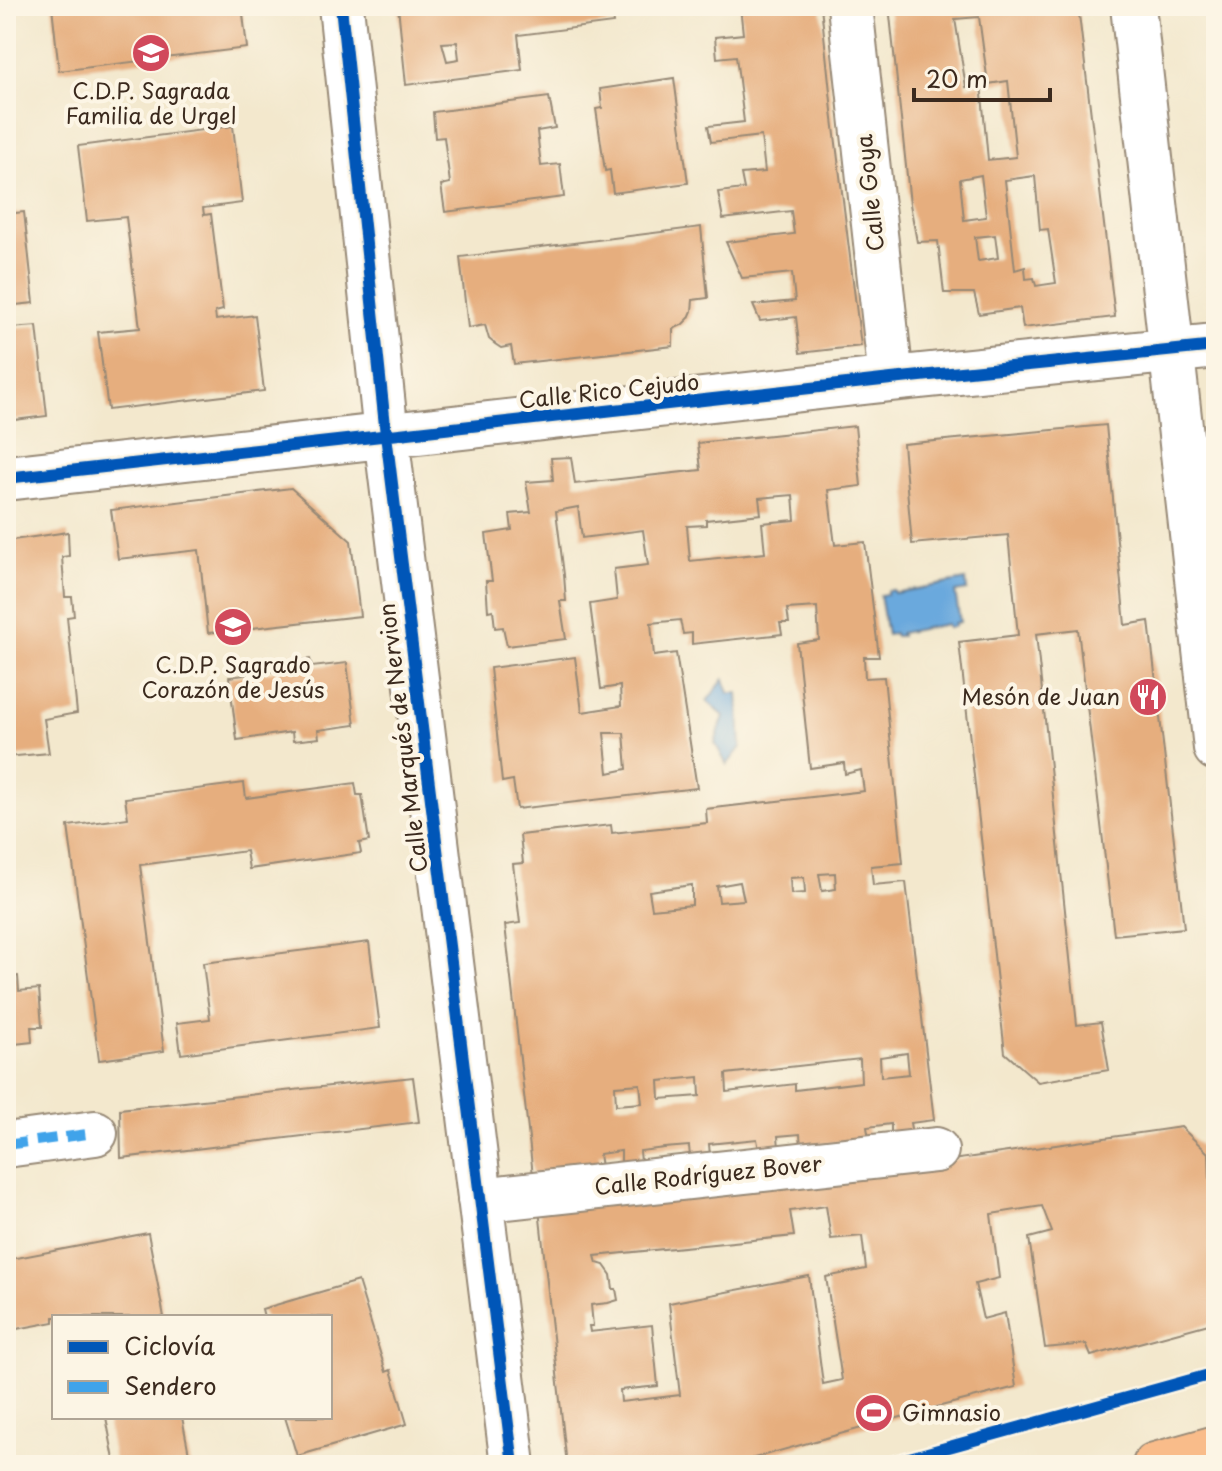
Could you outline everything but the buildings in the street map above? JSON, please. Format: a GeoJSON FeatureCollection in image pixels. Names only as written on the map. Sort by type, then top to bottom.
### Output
{"type":"FeatureCollection","features":[{"type":"Feature","properties":{"kind":"main road"},"geometry":{"type":"LineString","coordinates":[[1155,1465],[1216,1448]]}},
{"type":"Feature","properties":{"kind":"street","name":"Calle Marqués de Nervion"},"geometry":{"type":"LineString","coordinates":[[341,6],[386,435],[513,1465]]}},
{"type":"Feature","properties":{"kind":"street","name":"Calle Goya"},"geometry":{"type":"LineString","coordinates":[[850,6],[891,379]]}},
{"type":"Feature","properties":{"kind":"street"},"geometry":{"type":"LineString","coordinates":[[1133,6],[1216,748]]}},
{"type":"Feature","properties":{"kind":"street","name":"Calle Rico Cejudo"},"geometry":{"type":"LineString","coordinates":[[6,478],[891,379],[1216,346]]}},
{"type":"Feature","properties":{"kind":"street"},"geometry":{"type":"LineString","coordinates":[[6,1145],[95,1133]]}},
{"type":"Feature","properties":{"kind":"street","name":"Calle Rodríguez Bover"},"geometry":{"type":"LineString","coordinates":[[480,1200],[936,1150]]}},
{"type":"Feature","properties":{"kind":"water"},"geometry":{"type":"Polygon","coordinates":[[[966,580],[967,590],[955,592],[960,622],[954,623],[955,626],[948,628],[947,624],[900,633],[901,636],[894,633],[887,635],[880,595],[887,594],[887,591],[893,590],[894,593],[966,580]]]}},
{"type":"Feature","properties":{"kind":"water"},"geometry":{"type":"Polygon","coordinates":[[[724,679],[729,693],[738,693],[741,747],[727,765],[715,743],[724,716],[707,701],[724,679]]]}},
{"type":"Feature","properties":{"kind":"marked path"},"geometry":{"type":"LineString","coordinates":[[6,1145],[95,1133]]}},
{"type":"Feature","properties":{"kind":"cycle path"},"geometry":{"type":"LineString","coordinates":[[341,6],[386,435],[513,1465]]}},
{"type":"Feature","properties":{"kind":"cycle path"},"geometry":{"type":"LineString","coordinates":[[6,478],[891,379],[1216,346]]}},
{"type":"Feature","properties":{"kind":"cycle path"},"geometry":{"type":"LineString","coordinates":[[884,1465],[1216,1373]]}},
{"type":"Feature","properties":{"kind":"place","name":"C.D.P. Sagrada Familia de Urgel"},"geometry":{"type":"Point","coordinates":[151,53]}},
{"type":"Feature","properties":{"kind":"place","name":"C.D.P. Sagrado Corazón de Jesús"},"geometry":{"type":"Point","coordinates":[233,627]}},
{"type":"Feature","properties":{"kind":"place","name":"Mesón de Juan"},"geometry":{"type":"Point","coordinates":[1148,697]}},
{"type":"Feature","properties":{"kind":"place","name":"Gimnasio"},"geometry":{"type":"Point","coordinates":[874,1413]}}]}
